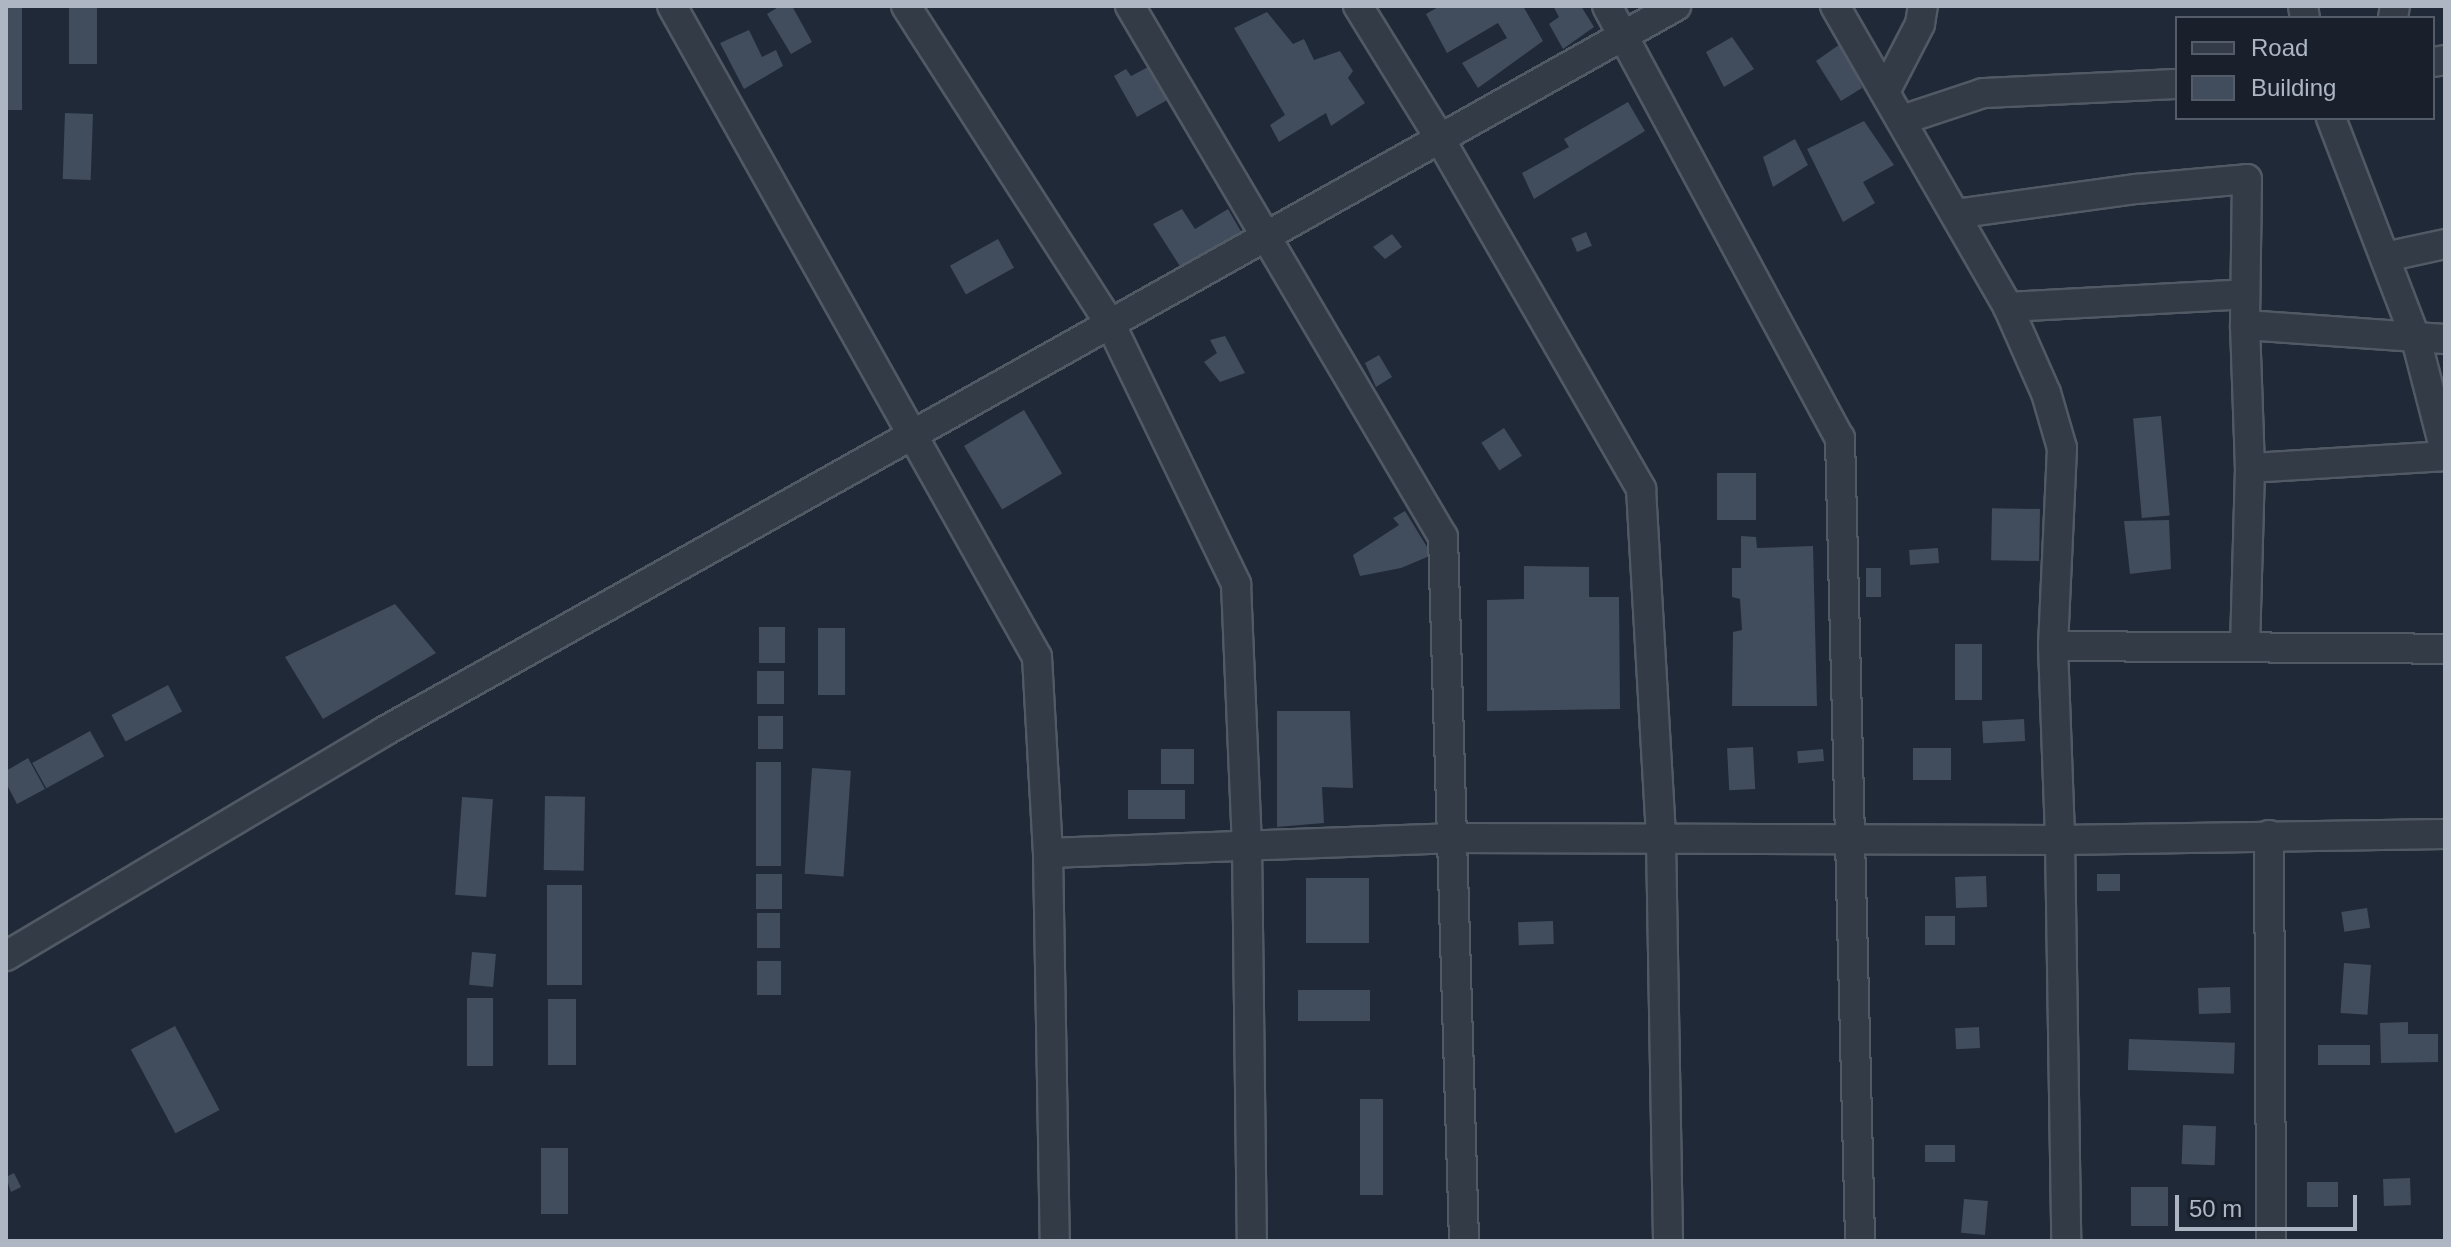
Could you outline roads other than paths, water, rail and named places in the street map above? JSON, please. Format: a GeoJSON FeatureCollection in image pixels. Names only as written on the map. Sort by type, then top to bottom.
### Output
{"type":"FeatureCollection","features":[{"type":"Feature","properties":{"kind":"street"},"geometry":{"type":"LineString","coordinates":[[672,6],[1037,657],[1048,853],[1055,1241]]}},
{"type":"Feature","properties":{"kind":"street"},"geometry":{"type":"LineString","coordinates":[[906,6],[1111,325],[1236,584],[1247,844],[1252,1241]]}},
{"type":"Feature","properties":{"kind":"street"},"geometry":{"type":"LineString","coordinates":[[1130,6],[1443,537],[1464,1241]]}},
{"type":"Feature","properties":{"kind":"street"},"geometry":{"type":"LineString","coordinates":[[1358,6],[1440,139],[1641,489],[1661,839],[1668,1241]]}},
{"type":"Feature","properties":{"kind":"street"},"geometry":{"type":"LineString","coordinates":[[1607,6],[1840,438],[1860,1241]]}},
{"type":"Feature","properties":{"kind":"street"},"geometry":{"type":"LineString","coordinates":[[6,956],[383,732],[1676,6]]}},
{"type":"Feature","properties":{"kind":"street"},"geometry":{"type":"LineString","coordinates":[[1835,6],[2008,307],[2046,393],[2062,448],[2053,646],[2060,840],[2066,1241]]}},
{"type":"Feature","properties":{"kind":"street"},"geometry":{"type":"LineString","coordinates":[[1886,90],[1920,24],[1923,6]]}},
{"type":"Feature","properties":{"kind":"street"},"geometry":{"type":"LineString","coordinates":[[1902,120],[1983,93],[2175,84]]}},
{"type":"Feature","properties":{"kind":"street"},"geometry":{"type":"LineString","coordinates":[[2250,468],[2445,454],[2416,339],[2332,120]]}},
{"type":"Feature","properties":{"kind":"street"},"geometry":{"type":"LineString","coordinates":[[1955,214],[2136,189],[2247,179],[2245,325],[2250,468],[2245,646]]}},
{"type":"Feature","properties":{"kind":"street"},"geometry":{"type":"LineString","coordinates":[[2385,257],[2445,244]]}},
{"type":"Feature","properties":{"kind":"street"},"geometry":{"type":"LineString","coordinates":[[2008,307],[2245,294]]}},
{"type":"Feature","properties":{"kind":"street"},"geometry":{"type":"LineString","coordinates":[[2245,325],[2445,339]]}},
{"type":"Feature","properties":{"kind":"street"},"geometry":{"type":"LineString","coordinates":[[2053,646],[2445,649]]}},
{"type":"Feature","properties":{"kind":"street"},"geometry":{"type":"LineString","coordinates":[[1048,853],[1450,838],[2060,840],[2445,834]]}},
{"type":"Feature","properties":{"kind":"street"},"geometry":{"type":"LineString","coordinates":[[2269,835],[2271,1241]]}}]}
